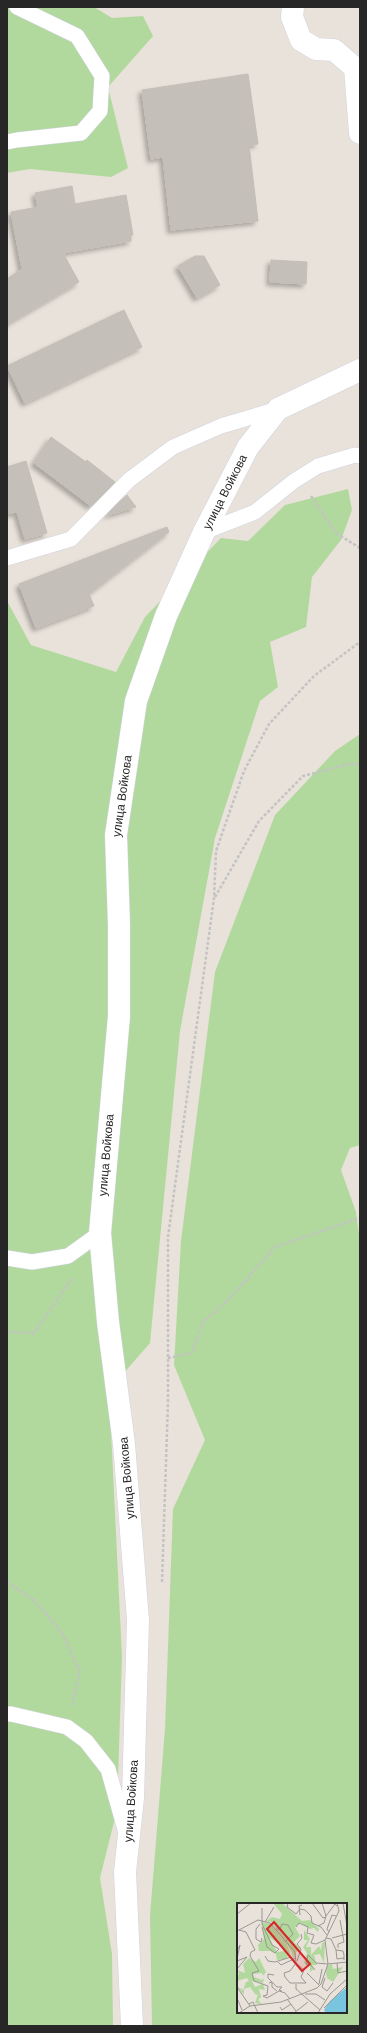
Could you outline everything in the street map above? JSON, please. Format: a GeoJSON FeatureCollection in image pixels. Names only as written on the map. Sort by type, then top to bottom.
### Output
{"type":"FeatureCollection","features":[{"type":"Feature","properties":{"kind":"street"},"geometry":{"type":"LineString","coordinates":[[293,7],[292,18],[301,40],[316,49],[334,50],[355,68],[360,133]]}},
{"type":"Feature","properties":{"kind":"street","name":"улица Войкова"},"geometry":{"type":"LineString","coordinates":[[132,2026],[126,1872],[133,1798],[138,1620],[124,1444],[108,1322],[100,1233],[119,1016],[120,925],[116,835],[136,701],[166,616],[204,532],[248,447],[278,409],[360,370]]}},
{"type":"Feature","properties":{"kind":"lane"},"geometry":{"type":"LineString","coordinates":[[7,142],[81,133],[100,111],[102,76],[77,36],[17,7]]}},
{"type":"Feature","properties":{"kind":"lane"},"geometry":{"type":"LineString","coordinates":[[7,558],[71,539],[129,480],[173,448],[221,426],[278,409]]}},
{"type":"Feature","properties":{"kind":"lane"},"geometry":{"type":"LineString","coordinates":[[204,532],[255,512],[299,478],[318,466],[356,455],[360,456]]}},
{"type":"Feature","properties":{"kind":"lane"},"geometry":{"type":"LineString","coordinates":[[7,1258],[32,1262],[68,1256],[100,1233]]}},
{"type":"Feature","properties":{"kind":"lane"},"geometry":{"type":"LineString","coordinates":[[7,1714],[67,1727],[86,1741],[108,1769],[128,1841]]}},
{"type":"Feature","properties":{"kind":"path"},"geometry":{"type":"LineString","coordinates":[[299,478],[336,533],[360,548]]}},
{"type":"Feature","properties":{"kind":"path"},"geometry":{"type":"LineString","coordinates":[[162,1583],[168,1358],[168,1237],[214,898],[216,851],[244,771],[269,724],[314,676],[360,642]]}},
{"type":"Feature","properties":{"kind":"path"},"geometry":{"type":"LineString","coordinates":[[214,898],[259,821],[303,776],[350,764],[360,765]]}},
{"type":"Feature","properties":{"kind":"path"},"geometry":{"type":"LineString","coordinates":[[168,1358],[192,1353],[203,1322],[228,1300],[275,1247],[360,1218]]}},
{"type":"Feature","properties":{"kind":"path"},"geometry":{"type":"LineString","coordinates":[[7,1332],[34,1333],[72,1277]]}},
{"type":"Feature","properties":{"kind":"path"},"geometry":{"type":"LineString","coordinates":[[7,1582],[35,1601],[53,1622],[62,1633],[80,1671],[67,1727]]}},
{"type":"Feature","properties":{"kind":"path"},"geometry":{"type":"LineString","coordinates":[[7,1932],[7,1969]]}},
{"type":"Feature","properties":{"kind":"green space"},"geometry":{"type":"Polygon","coordinates":[[[7,7],[94,7],[112,18],[143,16],[153,36],[108,87],[128,168],[111,177],[30,169],[7,173],[7,7]]]}},
{"type":"Feature","properties":{"kind":"green space"},"geometry":{"type":"Polygon","coordinates":[[[348,489],[352,510],[341,540],[312,577],[306,627],[270,642],[278,687],[260,701],[215,838],[180,1031],[150,1343],[109,1390],[122,1657],[117,1810],[100,1878],[112,1954],[113,2026],[7,2026],[7,601],[31,645],[116,672],[145,617],[221,538],[248,541],[285,505],[348,489]]]}},
{"type":"Feature","properties":{"kind":"green space"},"geometry":{"type":"Polygon","coordinates":[[[360,734],[360,1145],[350,1148],[341,1170],[356,1212],[360,1242],[360,2026],[152,2026],[150,1916],[165,1729],[173,1509],[205,1440],[174,1365],[181,1241],[215,972],[275,815],[335,751],[360,734]]]}},
{"type":"Feature","properties":{"kind":"building"},"geometry":{"type":"Polygon","coordinates":[[[248,74],[258,144],[249,145],[258,221],[171,230],[163,157],[151,159],[142,90],[248,74]]]}},
{"type":"Feature","properties":{"kind":"building"},"geometry":{"type":"Polygon","coordinates":[[[72,186],[75,204],[126,195],[133,235],[131,235],[131,241],[63,253],[79,282],[7,324],[7,279],[22,269],[11,212],[38,207],[35,193],[72,186]]]}},
{"type":"Feature","properties":{"kind":"building"},"geometry":{"type":"Polygon","coordinates":[[[195,256],[204,256],[220,285],[197,298],[178,266],[195,256]]]}},
{"type":"Feature","properties":{"kind":"building"},"geometry":{"type":"Polygon","coordinates":[[[271,260],[307,262],[306,284],[270,282],[271,260]]]}},
{"type":"Feature","properties":{"kind":"building"},"geometry":{"type":"Polygon","coordinates":[[[124,310],[142,347],[25,403],[7,366],[124,310]]]}},
{"type":"Feature","properties":{"kind":"building"},"geometry":{"type":"Polygon","coordinates":[[[51,437],[86,462],[87,460],[115,482],[91,506],[34,463],[51,437]]]}},
{"type":"Feature","properties":{"kind":"building"},"geometry":{"type":"Polygon","coordinates":[[[26,461],[47,533],[25,539],[17,512],[7,514],[7,467],[26,461]]]}},
{"type":"Feature","properties":{"kind":"building"},"geometry":{"type":"Polygon","coordinates":[[[127,495],[136,507],[107,515],[127,495]]]}},
{"type":"Feature","properties":{"kind":"building"},"geometry":{"type":"Polygon","coordinates":[[[167,527],[169,532],[89,594],[94,606],[36,628],[19,584],[167,527]]]}}]}
